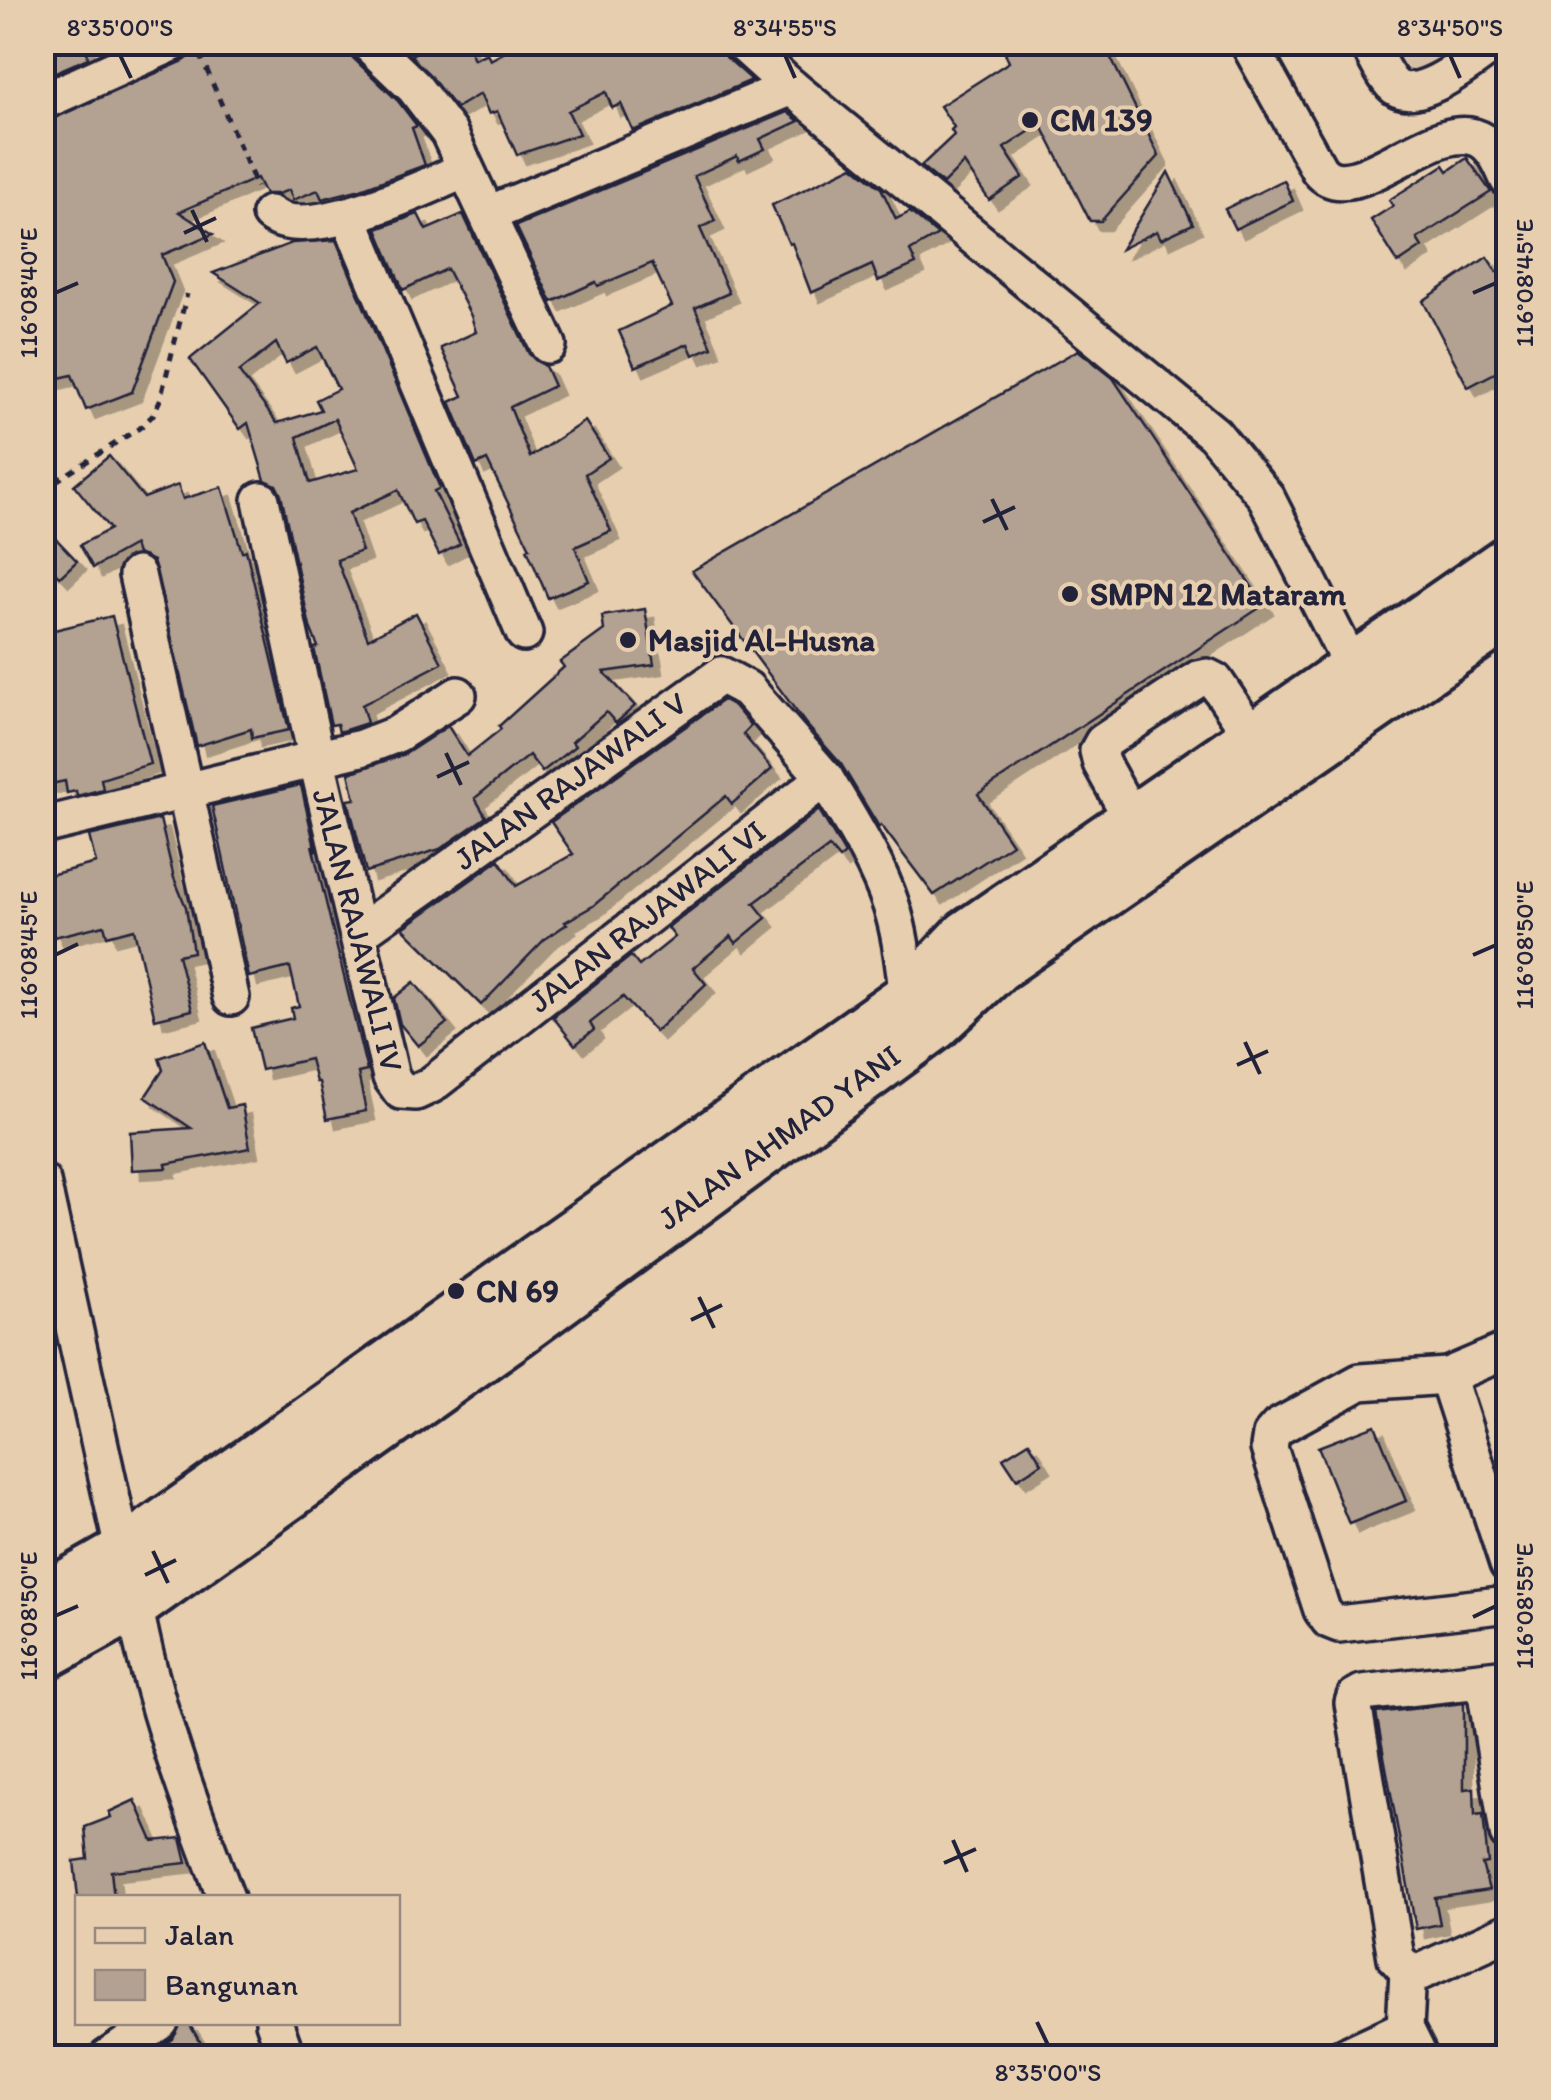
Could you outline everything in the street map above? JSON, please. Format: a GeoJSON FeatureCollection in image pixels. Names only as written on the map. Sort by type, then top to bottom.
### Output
{"type":"FeatureCollection","features":[{"type":"Feature","properties":{"kind":"highway"},"geometry":{"type":"LineString","coordinates":[[982,951],[1132,821],[1353,668],[1489,608],[1508,563]]}},
{"type":"Feature","properties":{"kind":"highway","name":"JALAN AHMAD YANI"},"geometry":{"type":"LineString","coordinates":[[42,1654],[129,1579],[517,1330],[982,951],[1489,608]]}},
{"type":"Feature","properties":{"kind":"highway"},"geometry":{"type":"LineString","coordinates":[[42,1601],[129,1579]]}},
{"type":"Feature","properties":{"kind":"street"},"geometry":{"type":"LineString","coordinates":[[42,102],[119,54],[174,42]]}},
{"type":"Feature","properties":{"kind":"street"},"geometry":{"type":"LineString","coordinates":[[367,42],[414,87],[448,133],[548,345]]}},
{"type":"Feature","properties":{"kind":"street"},"geometry":{"type":"LineString","coordinates":[[741,42],[791,88],[1214,434],[1266,497],[1353,668]]}},
{"type":"Feature","properties":{"kind":"street"},"geometry":{"type":"LineString","coordinates":[[1248,42],[1318,170],[1328,178],[1348,182],[1462,135],[1486,144],[1508,179]]}},
{"type":"Feature","properties":{"kind":"street"},"geometry":{"type":"LineString","coordinates":[[1367,42],[1392,85],[1403,91],[1417,91],[1437,82],[1497,42]]}},
{"type":"Feature","properties":{"kind":"street"},"geometry":{"type":"LineString","coordinates":[[489,214],[791,88]]}},
{"type":"Feature","properties":{"kind":"street"},"geometry":{"type":"LineString","coordinates":[[270,214],[282,221],[349,217],[466,170]]}},
{"type":"Feature","properties":{"kind":"street"},"geometry":{"type":"LineString","coordinates":[[349,217],[524,632]]}},
{"type":"Feature","properties":{"kind":"street","name":"JALAN RAJAWALI IV"},"geometry":{"type":"LineString","coordinates":[[261,500],[391,1077],[408,1094]]}},
{"type":"Feature","properties":{"kind":"street"},"geometry":{"type":"LineString","coordinates":[[137,575],[231,997]]}},
{"type":"Feature","properties":{"kind":"street"},"geometry":{"type":"LineString","coordinates":[[1132,821],[1101,763],[1098,751],[1103,742],[1198,679],[1207,677],[1215,681],[1253,737]]}},
{"type":"Feature","properties":{"kind":"street","name":"JALAN RAJAWALI V"},"geometry":{"type":"LineString","coordinates":[[360,933],[713,678],[736,680],[825,778]]}},
{"type":"Feature","properties":{"kind":"street"},"geometry":{"type":"LineString","coordinates":[[42,826],[317,760],[397,734],[458,696]]}},
{"type":"Feature","properties":{"kind":"street"},"geometry":{"type":"LineString","coordinates":[[825,778],[872,861],[891,906],[921,1004]]}},
{"type":"Feature","properties":{"kind":"street","name":"JALAN RAJAWALI VI"},"geometry":{"type":"LineString","coordinates":[[408,1094],[431,1085],[825,778]]}},
{"type":"Feature","properties":{"kind":"street"},"geometry":{"type":"LineString","coordinates":[[42,1182],[52,1277],[172,1750],[225,1895]]}},
{"type":"Feature","properties":{"kind":"street"},"geometry":{"type":"LineString","coordinates":[[1508,1350],[1447,1376],[1360,1382],[1344,1388],[1278,1427],[1271,1434],[1269,1448],[1322,1610],[1329,1620],[1339,1624],[1508,1604]]}},
{"type":"Feature","properties":{"kind":"street"},"geometry":{"type":"LineString","coordinates":[[1447,1376],[1508,1564]]}},
{"type":"Feature","properties":{"kind":"street"},"geometry":{"type":"LineString","coordinates":[[1340,2058],[1413,2043],[1408,1971],[1396,1958],[1352,1703],[1355,1696],[1496,1679],[1508,1832]]}},
{"type":"Feature","properties":{"kind":"street"},"geometry":{"type":"LineString","coordinates":[[1408,1971],[1425,1971],[1508,1932]]}},
{"type":"Feature","properties":{"kind":"street"},"geometry":{"type":"LineString","coordinates":[[108,2058],[156,2025]]}},
{"type":"Feature","properties":{"kind":"street"},"geometry":{"type":"LineString","coordinates":[[275,2025],[287,2058]]}},
{"type":"Feature","properties":{"kind":"path"},"geometry":{"type":"LineString","coordinates":[[195,42],[270,214]]}},
{"type":"Feature","properties":{"kind":"path"},"geometry":{"type":"LineString","coordinates":[[42,490],[141,427],[153,415],[187,294]]}},
{"type":"Feature","properties":{"kind":"shaded area"},"geometry":{"type":"Polygon","coordinates":[[[1377,43],[1472,43],[1400,80],[1377,43]]]}},
{"type":"Feature","properties":{"kind":"building"},"geometry":{"type":"Polygon","coordinates":[[[42,42],[85,42],[88,58],[42,78],[42,42]]]}},
{"type":"Feature","properties":{"kind":"building"},"geometry":{"type":"Polygon","coordinates":[[[196,42],[346,42],[352,57],[398,101],[417,126],[412,128],[425,165],[322,199],[318,190],[293,200],[289,190],[265,194],[257,178],[179,212],[213,234],[162,255],[173,282],[132,392],[86,410],[72,375],[42,382],[42,123],[184,61],[193,54],[196,42]]]}},
{"type":"Feature","properties":{"kind":"building"},"geometry":{"type":"Polygon","coordinates":[[[417,42],[466,42],[474,59],[487,53],[490,60],[524,42],[720,42],[726,57],[752,80],[633,131],[621,104],[612,108],[606,92],[568,111],[579,134],[517,155],[497,111],[489,114],[480,94],[456,108],[411,55],[421,50],[417,42]]]}},
{"type":"Feature","properties":{"kind":"building"},"geometry":{"type":"Polygon","coordinates":[[[1026,42],[1103,42],[1159,156],[1101,221],[1090,221],[1041,124],[1004,148],[1023,177],[989,200],[964,163],[943,184],[921,166],[954,135],[954,127],[940,106],[1009,62],[1005,53],[1026,42]]]}},
{"type":"Feature","properties":{"kind":"building"},"geometry":{"type":"Polygon","coordinates":[[[787,112],[799,121],[760,139],[765,149],[739,161],[737,156],[694,176],[715,221],[700,228],[729,293],[695,308],[712,347],[693,355],[688,344],[635,367],[619,331],[672,306],[652,263],[552,302],[516,226],[787,112]]]}},
{"type":"Feature","properties":{"kind":"building"},"geometry":{"type":"Polygon","coordinates":[[[1467,158],[1491,192],[1417,239],[1422,247],[1398,263],[1371,220],[1393,206],[1389,200],[1444,165],[1448,171],[1467,158]]]}},
{"type":"Feature","properties":{"kind":"building"},"geometry":{"type":"Polygon","coordinates":[[[853,166],[881,188],[896,219],[910,212],[938,235],[910,251],[916,264],[878,281],[872,265],[811,293],[772,205],[853,166]]]}},
{"type":"Feature","properties":{"kind":"building"},"geometry":{"type":"Polygon","coordinates":[[[1168,172],[1193,224],[1161,239],[1157,231],[1121,249],[1168,172]]]}},
{"type":"Feature","properties":{"kind":"building"},"geometry":{"type":"Polygon","coordinates":[[[1284,180],[1293,201],[1235,229],[1225,209],[1284,180]]]}},
{"type":"Feature","properties":{"kind":"building"},"geometry":{"type":"Polygon","coordinates":[[[418,214],[426,230],[463,214],[529,354],[545,366],[554,386],[510,407],[530,457],[585,421],[609,458],[585,474],[611,531],[575,547],[589,581],[548,598],[527,549],[530,548],[487,460],[476,465],[450,402],[463,396],[441,348],[476,332],[471,316],[447,269],[403,290],[377,229],[418,214]]]}},
{"type":"Feature","properties":{"kind":"building"},"geometry":{"type":"Polygon","coordinates":[[[336,240],[440,488],[434,491],[460,544],[439,555],[422,521],[414,524],[398,490],[349,513],[362,551],[337,560],[368,639],[416,613],[442,663],[362,705],[367,723],[339,732],[337,724],[331,725],[314,648],[318,647],[310,627],[281,495],[276,485],[265,480],[248,423],[240,429],[190,359],[260,303],[213,273],[292,243],[336,240]],[[276,343],[239,372],[277,423],[321,410],[316,400],[338,389],[317,347],[286,363],[276,343]],[[335,419],[297,437],[310,483],[358,469],[335,419]]]}},
{"type":"Feature","properties":{"kind":"building"},"geometry":{"type":"Polygon","coordinates":[[[1487,257],[1497,272],[1508,264],[1508,291],[1497,298],[1508,316],[1508,366],[1468,387],[1423,301],[1487,257]]]}},
{"type":"Feature","properties":{"kind":"building","name":"SMPN 12 Mataram"},"geometry":{"type":"Polygon","coordinates":[[[1078,350],[1113,378],[1264,605],[978,794],[1012,844],[934,895],[879,827],[841,764],[805,723],[692,571],[1078,350]]]}},
{"type":"Feature","properties":{"kind":"building"},"geometry":{"type":"Polygon","coordinates":[[[109,456],[144,498],[178,485],[183,499],[222,487],[242,552],[246,550],[289,730],[252,738],[251,729],[197,746],[153,561],[137,554],[134,545],[93,568],[80,545],[110,529],[74,485],[109,456]]]}},
{"type":"Feature","properties":{"kind":"building"},"geometry":{"type":"Polygon","coordinates":[[[42,524],[77,561],[60,577],[42,559],[42,524]]]}},
{"type":"Feature","properties":{"kind":"building"},"geometry":{"type":"Polygon","coordinates":[[[645,609],[654,665],[604,672],[635,706],[616,723],[606,712],[572,742],[575,746],[542,772],[529,755],[475,798],[486,817],[440,849],[366,872],[348,800],[355,799],[349,773],[405,754],[448,726],[467,756],[501,729],[499,726],[564,667],[560,662],[604,630],[602,616],[645,609]]]}},
{"type":"Feature","properties":{"kind":"building"},"geometry":{"type":"Polygon","coordinates":[[[112,616],[150,764],[101,779],[103,789],[77,796],[76,791],[67,793],[65,781],[42,786],[42,633],[112,616]]]}},
{"type":"Feature","properties":{"kind":"building"},"geometry":{"type":"Polygon","coordinates":[[[723,700],[734,706],[751,726],[743,734],[772,769],[732,804],[726,796],[593,906],[565,922],[481,1005],[403,928],[499,860],[516,886],[573,854],[551,822],[723,700]]]}},
{"type":"Feature","properties":{"kind":"building"},"geometry":{"type":"Polygon","coordinates":[[[301,785],[367,1071],[358,1073],[366,1111],[327,1119],[310,1059],[261,1070],[251,1028],[293,1018],[291,1008],[299,1006],[290,967],[249,977],[212,806],[301,785]]]}},
{"type":"Feature","properties":{"kind":"building"},"geometry":{"type":"Polygon","coordinates":[[[819,810],[845,854],[839,859],[829,847],[754,903],[766,918],[736,943],[731,936],[693,968],[706,984],[655,1032],[623,997],[590,1023],[594,1030],[575,1045],[553,1017],[631,956],[639,966],[675,937],[668,928],[819,810]]]}},
{"type":"Feature","properties":{"kind":"building"},"geometry":{"type":"Polygon","coordinates":[[[160,819],[174,878],[186,907],[193,952],[178,955],[192,1010],[155,1019],[134,929],[107,936],[104,925],[54,937],[42,894],[42,877],[96,863],[89,836],[160,819]]]}},
{"type":"Feature","properties":{"kind":"building"},"geometry":{"type":"Polygon","coordinates":[[[414,982],[447,1023],[418,1046],[400,1024],[394,998],[414,982]]]}},
{"type":"Feature","properties":{"kind":"building"},"geometry":{"type":"Polygon","coordinates":[[[205,1042],[227,1108],[242,1105],[250,1148],[166,1164],[167,1168],[132,1170],[130,1132],[191,1128],[145,1097],[163,1070],[159,1058],[205,1042]]]}},
{"type":"Feature","properties":{"kind":"building"},"geometry":{"type":"Polygon","coordinates":[[[1375,1425],[1406,1501],[1349,1524],[1318,1447],[1375,1425]]]}},
{"type":"Feature","properties":{"kind":"building"},"geometry":{"type":"Polygon","coordinates":[[[1029,1442],[1042,1463],[1017,1479],[1003,1458],[1029,1442]]]}},
{"type":"Feature","properties":{"kind":"building"},"geometry":{"type":"Polygon","coordinates":[[[1464,1703],[1464,1789],[1474,1788],[1475,1815],[1483,1814],[1488,1863],[1482,1864],[1489,1890],[1435,1898],[1440,1924],[1416,1929],[1376,1713],[1464,1703]]]}},
{"type":"Feature","properties":{"kind":"building"},"geometry":{"type":"Polygon","coordinates":[[[135,1800],[153,1841],[181,1838],[187,1863],[111,1871],[114,1895],[78,1895],[74,1861],[88,1859],[85,1827],[111,1817],[109,1812],[135,1800]]]}},
{"type":"Feature","properties":{"kind":"building"},"geometry":{"type":"Polygon","coordinates":[[[180,2025],[190,2025],[204,2048],[189,2058],[146,2058],[173,2039],[180,2025]]]}},
{"type":"Feature","properties":{"kind":"place","name":"CM 139"},"geometry":{"type":"Point","coordinates":[1030,120]}},
{"type":"Feature","properties":{"kind":"place","name":"SMPN 12 Mataram"},"geometry":{"type":"Point","coordinates":[1070,594]}},
{"type":"Feature","properties":{"kind":"place","name":"Masjid Al-Husna"},"geometry":{"type":"Point","coordinates":[628,640]}},
{"type":"Feature","properties":{"kind":"place","name":"CN 69"},"geometry":{"type":"Point","coordinates":[456,1291]}}]}
